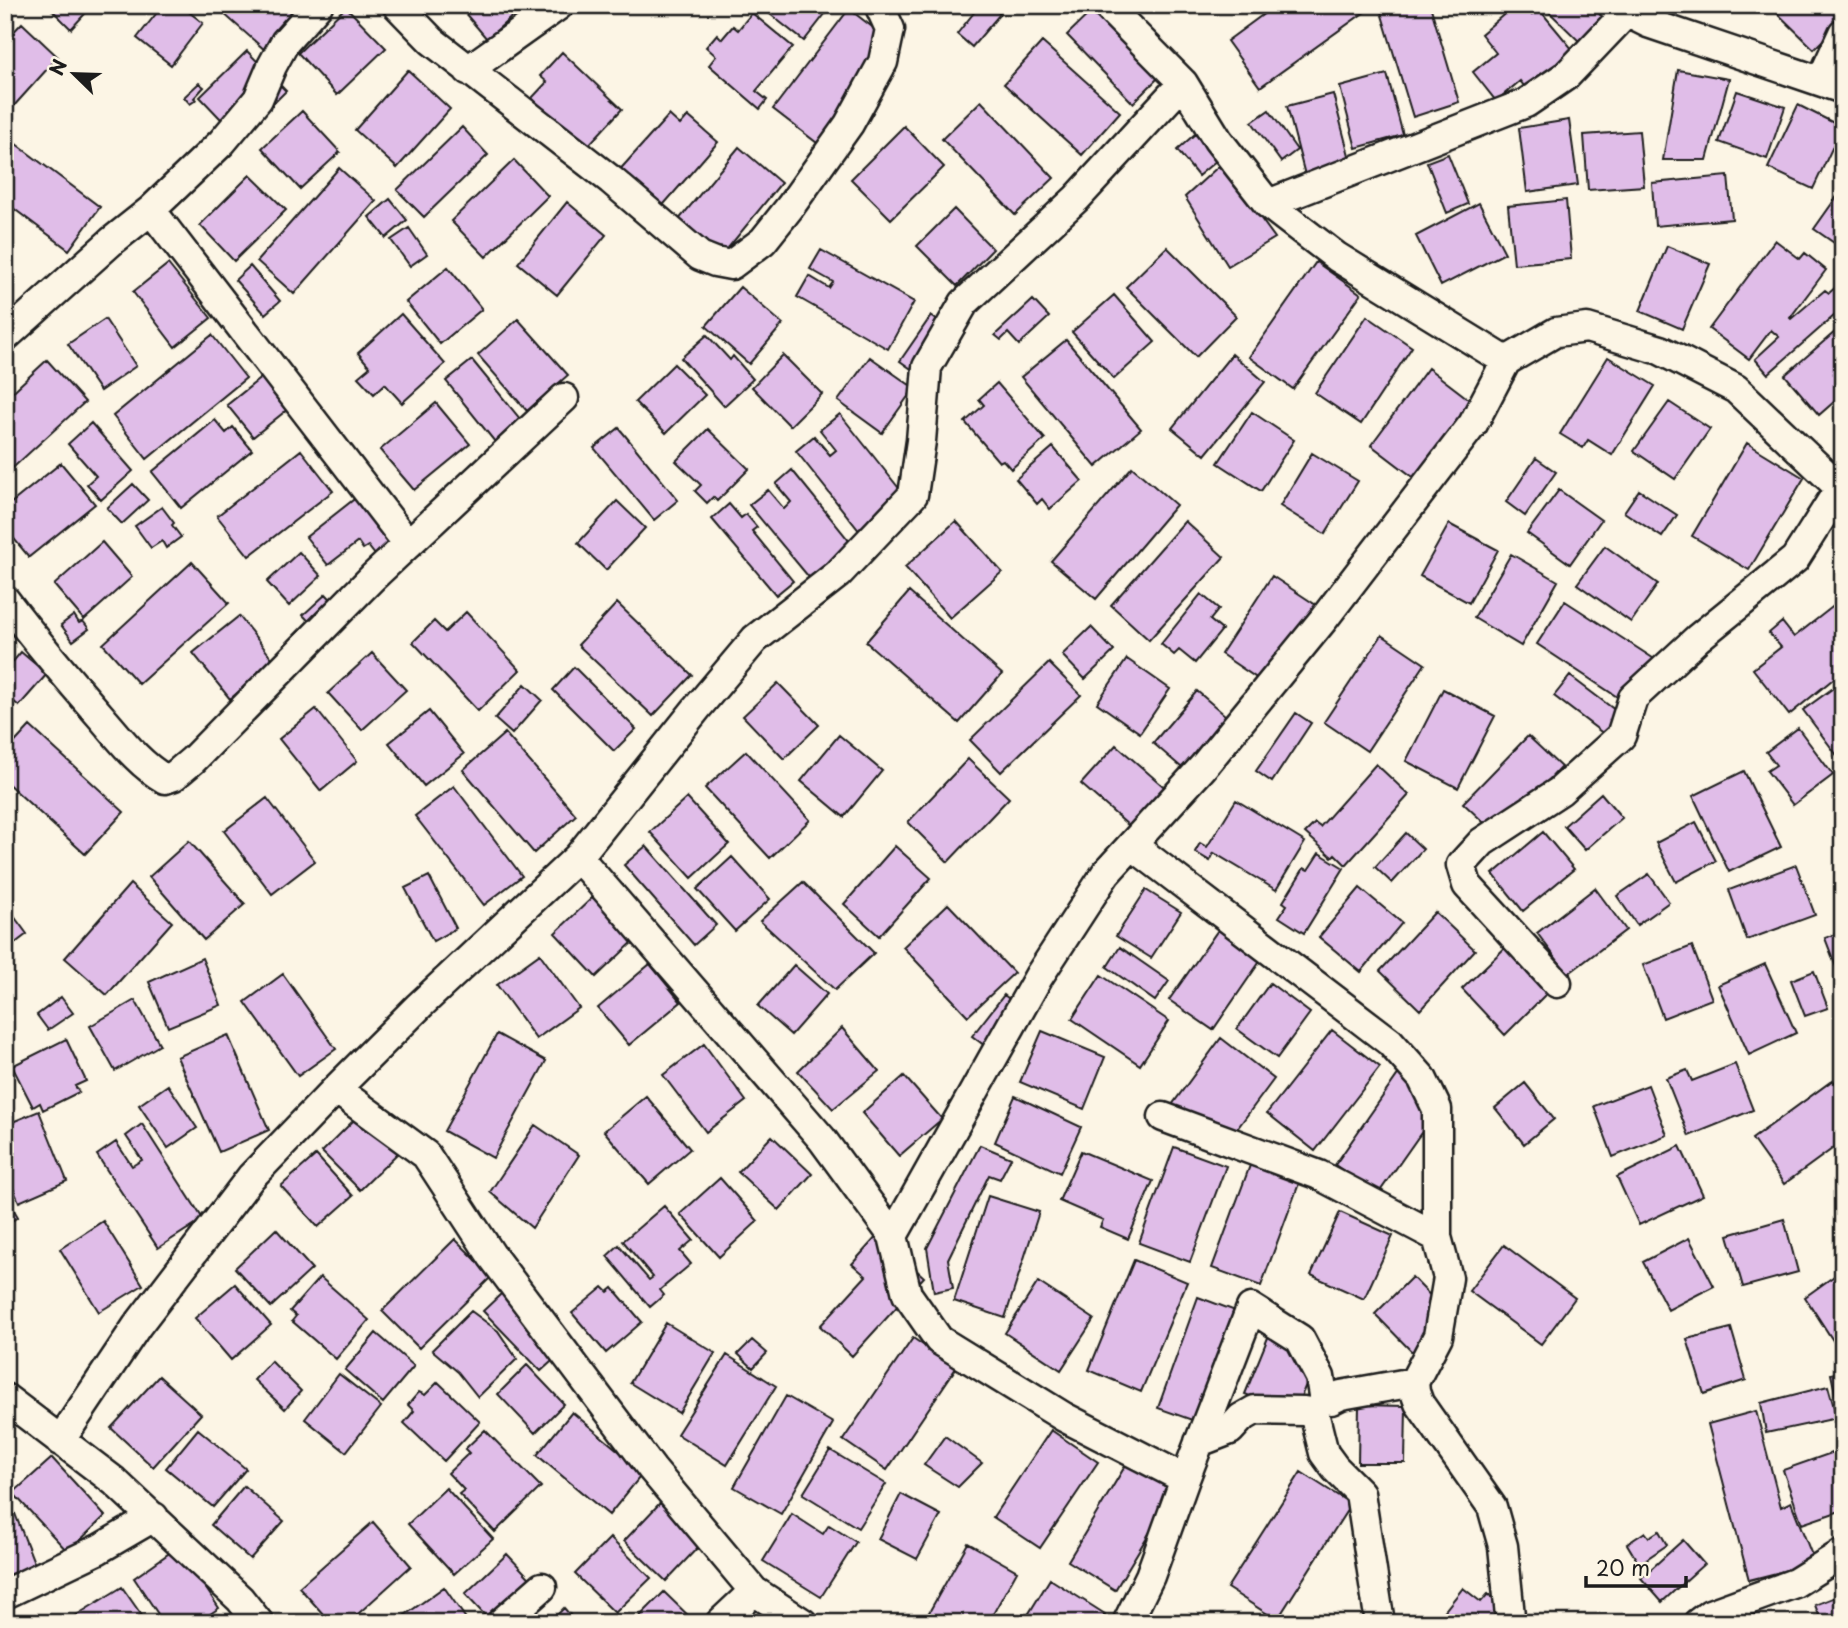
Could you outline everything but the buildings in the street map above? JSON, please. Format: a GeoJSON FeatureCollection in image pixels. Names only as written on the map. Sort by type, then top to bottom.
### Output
{"type":"FeatureCollection","features":[{"type":"Feature","properties":{"kind":"street"},"geometry":{"type":"LineString","coordinates":[[5,338],[112,241],[151,210],[222,142],[258,99],[285,42],[318,5]]}},
{"type":"Feature","properties":{"kind":"street"},"geometry":{"type":"LineString","coordinates":[[397,5],[432,41],[611,180],[700,256],[731,265],[763,241],[849,124],[883,62],[890,29],[878,5]]}},
{"type":"Feature","properties":{"kind":"street"},"geometry":{"type":"LineString","coordinates":[[468,70],[559,5]]}},
{"type":"Feature","properties":{"kind":"street"},"geometry":{"type":"LineString","coordinates":[[1106,5],[1183,83],[1218,140],[1268,204],[1337,257],[1506,361]]}},
{"type":"Feature","properties":{"kind":"street"},"geometry":{"type":"LineString","coordinates":[[1268,204],[1526,103],[1567,75],[1620,9],[1648,23],[1832,85],[1843,33]]}},
{"type":"Feature","properties":{"kind":"street"},"geometry":{"type":"LineString","coordinates":[[60,1441],[137,1326],[251,1177],[419,1006],[578,857],[755,639],[838,574],[913,495],[922,441],[927,367],[964,303],[1077,198],[1183,83]]}},
{"type":"Feature","properties":{"kind":"street"},"geometry":{"type":"LineString","coordinates":[[151,210],[408,544]]}},
{"type":"Feature","properties":{"kind":"street"},"geometry":{"type":"LineString","coordinates":[[893,1236],[1039,976],[1106,873],[1203,767],[1323,620],[1473,424],[1506,361],[1556,332],[1587,328],[1660,349],[1736,389],[1841,487],[1796,559],[1698,638],[1633,698],[1621,736],[1560,791],[1482,842],[1461,866],[1467,885],[1557,983]]}},
{"type":"Feature","properties":{"kind":"street"},"geometry":{"type":"LineString","coordinates":[[5,600],[128,748],[154,773],[165,779],[174,776],[408,544],[564,398]]}},
{"type":"Feature","properties":{"kind":"street"},"geometry":{"type":"LineString","coordinates":[[1132,845],[1390,1042],[1422,1078],[1437,1109],[1437,1237],[1448,1278],[1438,1336],[1413,1382],[1419,1403],[1492,1507],[1503,1546],[1509,1623]]}},
{"type":"Feature","properties":{"kind":"street"},"geometry":{"type":"LineString","coordinates":[[578,857],[822,1139],[893,1236],[907,1294],[939,1340],[1064,1417],[1185,1479]]}},
{"type":"Feature","properties":{"kind":"street"},"geometry":{"type":"LineString","coordinates":[[336,1089],[426,1155],[492,1256],[652,1469],[754,1591],[803,1623]]}},
{"type":"Feature","properties":{"kind":"street"},"geometry":{"type":"LineString","coordinates":[[1163,1117],[1319,1175],[1437,1237]]}},
{"type":"Feature","properties":{"kind":"street"},"geometry":{"type":"LineString","coordinates":[[1128,1623],[1150,1576],[1251,1308],[1300,1339],[1320,1377],[1326,1399],[1413,1382]]}},
{"type":"Feature","properties":{"kind":"street"},"geometry":{"type":"LineString","coordinates":[[5,1398],[114,1481],[240,1599],[259,1623]]}},
{"type":"Feature","properties":{"kind":"street"},"geometry":{"type":"LineString","coordinates":[[1199,1442],[1230,1430],[1241,1418],[1255,1410],[1311,1412],[1315,1417],[1324,1453],[1360,1493],[1380,1623]]}},
{"type":"Feature","properties":{"kind":"street"},"geometry":{"type":"LineString","coordinates":[[5,1594],[99,1549],[154,1517]]}},
{"type":"Feature","properties":{"kind":"street"},"geometry":{"type":"LineString","coordinates":[[1698,1623],[1710,1614],[1795,1583],[1843,1553]]}},
{"type":"Feature","properties":{"kind":"street"},"geometry":{"type":"LineString","coordinates":[[501,1623],[542,1587]]}},
{"type":"Feature","properties":{"kind":"street"},"geometry":{"type":"LineString","coordinates":[[720,1623],[754,1591]]}}]}
